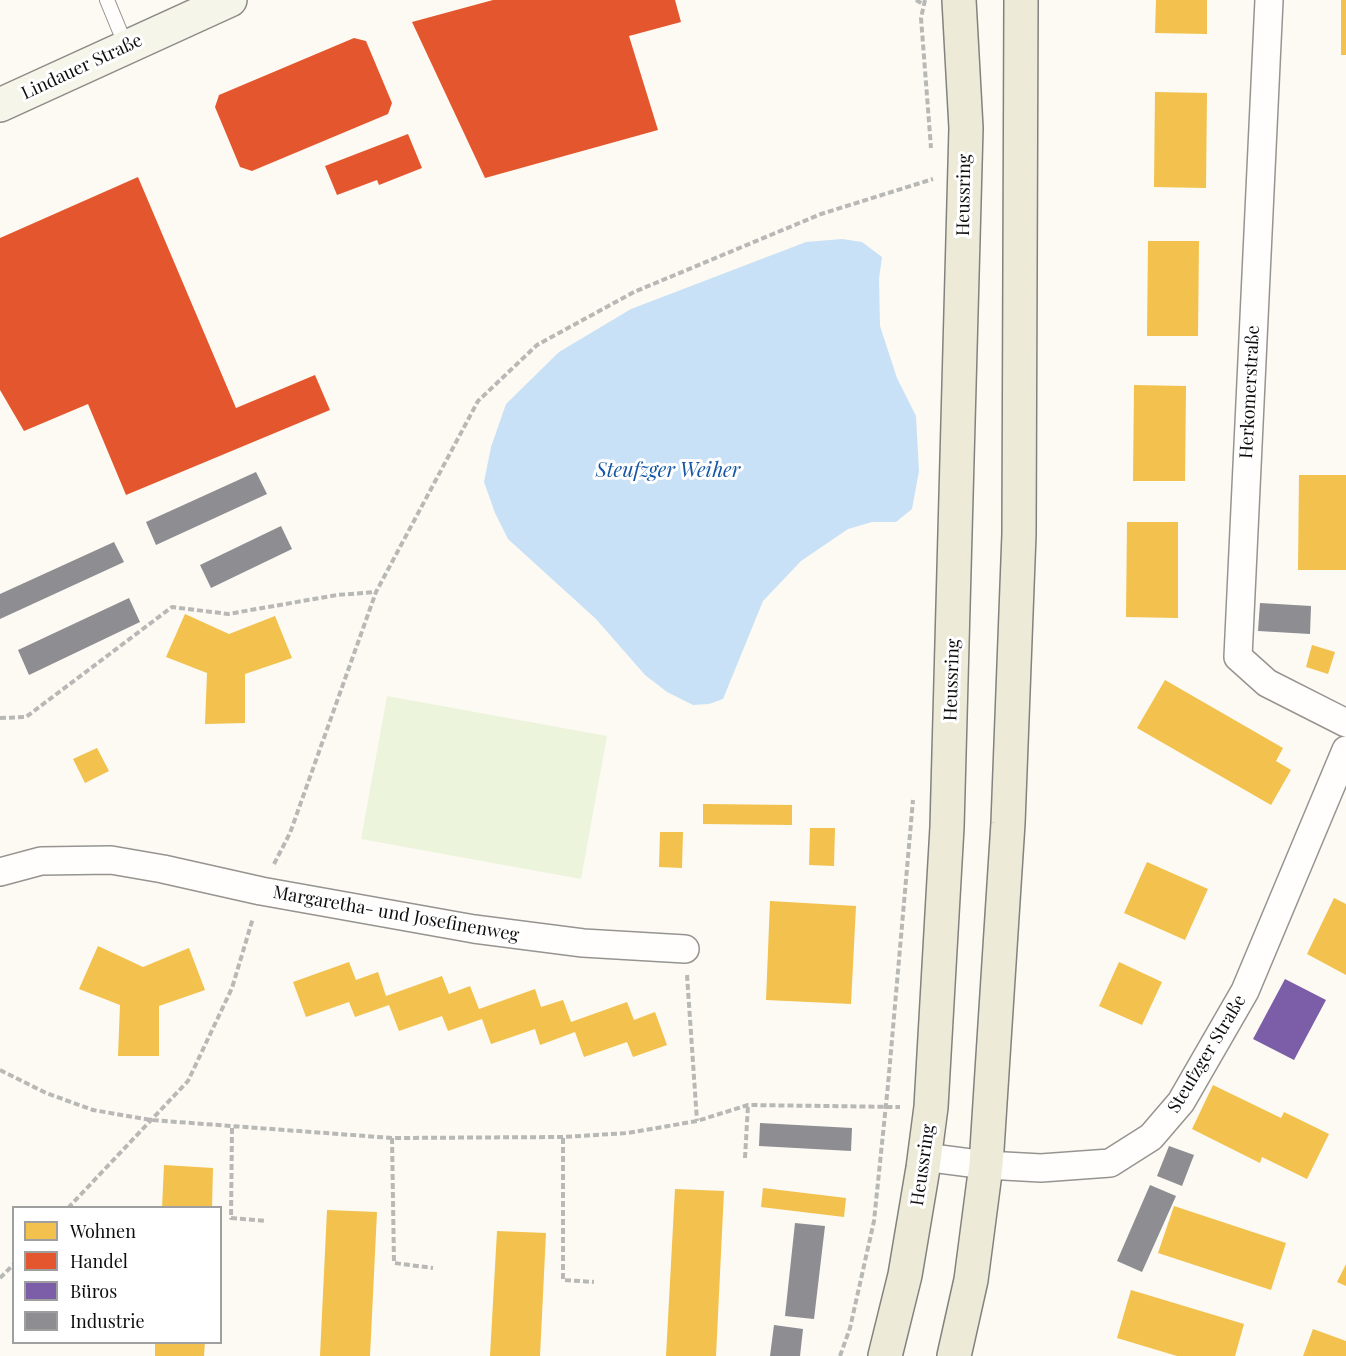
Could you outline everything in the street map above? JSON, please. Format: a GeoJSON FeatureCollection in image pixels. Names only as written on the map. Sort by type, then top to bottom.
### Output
{"type":"FeatureCollection","features":[{"type":"Feature","properties":{"kind":"main road","name":"Lindauer Straße"},"geometry":{"type":"LineString","coordinates":[[0,105],[230,0]]}},
{"type":"Feature","properties":{"kind":"main road","name":"Lindauer Straße"},"geometry":{"type":"LineString","coordinates":[[163,30],[257,0]]}},
{"type":"Feature","properties":{"kind":"main road","name":"Heussring"},"geometry":{"type":"LineString","coordinates":[[885,1356],[905,1275],[931,1107],[947,827],[966,128],[959,0]]}},
{"type":"Feature","properties":{"kind":"main road"},"geometry":{"type":"LineString","coordinates":[[954,1356],[971,1280],[986,1165],[1008,823],[1019,534],[1021,0]]}},
{"type":"Feature","properties":{"kind":"street","name":"Herkomerstraße"},"geometry":{"type":"LineString","coordinates":[[1269,0],[1238,657],[1268,683],[1346,723]]}},
{"type":"Feature","properties":{"kind":"street","name":"Steufzger Straße"},"geometry":{"type":"LineString","coordinates":[[924,1156],[986,1165],[1041,1168],[1110,1162],[1151,1137],[1181,1102],[1245,991],[1346,750]]}},
{"type":"Feature","properties":{"kind":"street","name":"Margaretha- und Josefinenweg"},"geometry":{"type":"LineString","coordinates":[[0,872],[41,861],[111,860],[261,891],[474,929],[583,943],[685,949]]}},
{"type":"Feature","properties":{"kind":"lane"},"geometry":{"type":"LineString","coordinates":[[107,0],[126,46]]}},
{"type":"Feature","properties":{"kind":"path"},"geometry":{"type":"LineString","coordinates":[[916,0],[924,2],[921,18],[932,156]]}},
{"type":"Feature","properties":{"kind":"path"},"geometry":{"type":"LineString","coordinates":[[933,167],[934,190]]}},
{"type":"Feature","properties":{"kind":"path"},"geometry":{"type":"LineString","coordinates":[[70,1206],[188,1081],[232,988],[261,891],[290,833],[376,592],[478,401],[537,345],[645,288],[821,214],[934,179]]}},
{"type":"Feature","properties":{"kind":"path"},"geometry":{"type":"LineString","coordinates":[[0,718],[26,717],[172,607],[228,614],[337,594],[376,592]]}},
{"type":"Feature","properties":{"kind":"path"},"geometry":{"type":"LineString","coordinates":[[840,1356],[850,1328],[874,1221],[914,793]]}},
{"type":"Feature","properties":{"kind":"path"},"geometry":{"type":"LineString","coordinates":[[685,949],[697,1121]]}},
{"type":"Feature","properties":{"kind":"path"},"geometry":{"type":"LineString","coordinates":[[0,1070],[46,1093],[93,1110],[151,1120],[392,1138],[563,1137],[628,1134],[697,1121],[748,1105],[931,1107]]}},
{"type":"Feature","properties":{"kind":"path"},"geometry":{"type":"LineString","coordinates":[[745,1158],[748,1105]]}},
{"type":"Feature","properties":{"kind":"path"},"geometry":{"type":"LineString","coordinates":[[232,1127],[231,1218],[266,1221]]}},
{"type":"Feature","properties":{"kind":"path"},"geometry":{"type":"LineString","coordinates":[[563,1137],[563,1280],[594,1282]]}},
{"type":"Feature","properties":{"kind":"path"},"geometry":{"type":"LineString","coordinates":[[392,1138],[394,1263],[433,1268]]}},
{"type":"Feature","properties":{"kind":"path"},"geometry":{"type":"LineString","coordinates":[[0,1278],[12,1266]]}},
{"type":"Feature","properties":{"kind":"green space"},"geometry":{"type":"Polygon","coordinates":[[[387,696],[607,736],[581,879],[361,839],[387,696]]]}},
{"type":"Feature","properties":{"kind":"water","name":"Steufzger Weiher"},"geometry":{"type":"Polygon","coordinates":[[[842,239],[862,242],[882,257],[879,279],[880,326],[897,378],[916,416],[919,471],[912,509],[896,522],[872,522],[848,529],[801,561],[763,601],[723,699],[709,704],[693,705],[667,692],[645,675],[596,619],[508,539],[495,513],[484,482],[491,447],[506,404],[559,352],[631,309],[806,242],[842,239]]]}},
{"type":"Feature","properties":{"kind":"building: Wohnen"},"geometry":{"type":"Polygon","coordinates":[[[1156,0],[1207,0],[1207,34],[1155,33],[1156,0]]]}},
{"type":"Feature","properties":{"kind":"building: Wohnen"},"geometry":{"type":"Polygon","coordinates":[[[1341,0],[1346,0],[1346,55],[1341,55],[1341,0]]]}},
{"type":"Feature","properties":{"kind":"building: Wohnen"},"geometry":{"type":"Polygon","coordinates":[[[1155,92],[1207,93],[1206,188],[1154,187],[1155,92]]]}},
{"type":"Feature","properties":{"kind":"building: Wohnen"},"geometry":{"type":"Polygon","coordinates":[[[1148,241],[1199,241],[1198,336],[1147,336],[1148,241]]]}},
{"type":"Feature","properties":{"kind":"building: Wohnen"},"geometry":{"type":"Polygon","coordinates":[[[1134,385],[1186,386],[1185,481],[1133,481],[1134,385]]]}},
{"type":"Feature","properties":{"kind":"building: Wohnen"},"geometry":{"type":"Polygon","coordinates":[[[1299,475],[1346,475],[1346,570],[1298,570],[1299,475]]]}},
{"type":"Feature","properties":{"kind":"building: Wohnen"},"geometry":{"type":"Polygon","coordinates":[[[1127,522],[1178,522],[1178,618],[1126,617],[1127,522]]]}},
{"type":"Feature","properties":{"kind":"building: Wohnen"},"geometry":{"type":"Polygon","coordinates":[[[185,614],[229,634],[275,616],[292,658],[245,674],[245,723],[205,724],[207,673],[166,657],[185,614]]]}},
{"type":"Feature","properties":{"kind":"building: Wohnen"},"geometry":{"type":"Polygon","coordinates":[[[1312,645],[1335,652],[1328,674],[1306,667],[1312,645]]]}},
{"type":"Feature","properties":{"kind":"building: Wohnen"},"geometry":{"type":"Polygon","coordinates":[[[1165,680],[1283,748],[1276,761],[1291,770],[1271,805],[1137,728],[1165,680]]]}},
{"type":"Feature","properties":{"kind":"building: Wohnen"},"geometry":{"type":"Polygon","coordinates":[[[97,748],[109,771],[85,783],[73,759],[97,748]]]}},
{"type":"Feature","properties":{"kind":"building: Wohnen"},"geometry":{"type":"Polygon","coordinates":[[[703,804],[792,805],[792,825],[703,824],[703,804]]]}},
{"type":"Feature","properties":{"kind":"building: Wohnen"},"geometry":{"type":"Polygon","coordinates":[[[810,828],[835,828],[834,866],[809,865],[810,828]]]}},
{"type":"Feature","properties":{"kind":"building: Wohnen"},"geometry":{"type":"Polygon","coordinates":[[[660,832],[683,832],[682,868],[659,867],[660,832]]]}},
{"type":"Feature","properties":{"kind":"building: Wohnen"},"geometry":{"type":"Polygon","coordinates":[[[1147,862],[1208,889],[1185,940],[1124,913],[1147,862]]]}},
{"type":"Feature","properties":{"kind":"building: Wohnen"},"geometry":{"type":"Polygon","coordinates":[[[1334,898],[1346,904],[1346,975],[1307,954],[1334,898]]]}},
{"type":"Feature","properties":{"kind":"building: Wohnen"},"geometry":{"type":"Polygon","coordinates":[[[770,901],[856,906],[851,1004],[766,1000],[770,901]]]}},
{"type":"Feature","properties":{"kind":"building: Wohnen"},"geometry":{"type":"Polygon","coordinates":[[[98,946],[143,967],[189,948],[205,990],[159,1006],[159,1056],[118,1056],[120,1005],[79,989],[98,946]]]}},
{"type":"Feature","properties":{"kind":"building: Wohnen"},"geometry":{"type":"Polygon","coordinates":[[[349,962],[356,980],[378,972],[386,996],[442,976],[449,994],[470,986],[479,1009],[535,989],[541,1007],[563,1000],[571,1022],[627,1002],[634,1020],[655,1012],[667,1045],[633,1057],[627,1042],[584,1057],[575,1032],[540,1045],[535,1029],[491,1044],[482,1019],[448,1031],[442,1016],[399,1031],[389,1005],[355,1017],[349,1002],[306,1017],[293,982],[349,962]]]}},
{"type":"Feature","properties":{"kind":"building: Wohnen"},"geometry":{"type":"Polygon","coordinates":[[[1119,962],[1162,982],[1142,1025],[1099,1006],[1119,962]]]}},
{"type":"Feature","properties":{"kind":"building: Wohnen"},"geometry":{"type":"Polygon","coordinates":[[[1213,1085],[1281,1118],[1284,1112],[1329,1134],[1307,1179],[1262,1157],[1260,1163],[1192,1129],[1213,1085]]]}},
{"type":"Feature","properties":{"kind":"building: Wohnen"},"geometry":{"type":"Polygon","coordinates":[[[164,1165],[213,1168],[212,1206],[162,1206],[164,1165]]]}},
{"type":"Feature","properties":{"kind":"building: Wohnen"},"geometry":{"type":"Polygon","coordinates":[[[763,1188],[846,1198],[844,1217],[761,1207],[763,1188]]]}},
{"type":"Feature","properties":{"kind":"building: Wohnen"},"geometry":{"type":"Polygon","coordinates":[[[675,1189],[724,1191],[716,1356],[666,1356],[675,1189]]]}},
{"type":"Feature","properties":{"kind":"building: Wohnen"},"geometry":{"type":"Polygon","coordinates":[[[1174,1206],[1286,1243],[1271,1290],[1158,1253],[1174,1206]]]}},
{"type":"Feature","properties":{"kind":"building: Wohnen"},"geometry":{"type":"Polygon","coordinates":[[[327,1210],[377,1212],[370,1356],[320,1356],[327,1210]]]}},
{"type":"Feature","properties":{"kind":"building: Wohnen"},"geometry":{"type":"Polygon","coordinates":[[[497,1231],[546,1233],[540,1356],[490,1356],[497,1231]]]}},
{"type":"Feature","properties":{"kind":"building: Wohnen"},"geometry":{"type":"Polygon","coordinates":[[[1346,1264],[1346,1286],[1337,1282],[1346,1264]]]}},
{"type":"Feature","properties":{"kind":"building: Wohnen"},"geometry":{"type":"Polygon","coordinates":[[[1131,1290],[1244,1324],[1235,1356],[1177,1356],[1117,1338],[1131,1290]]]}},
{"type":"Feature","properties":{"kind":"building: Wohnen"},"geometry":{"type":"Polygon","coordinates":[[[1313,1329],[1346,1341],[1346,1356],[1303,1356],[1313,1329]]]}},
{"type":"Feature","properties":{"kind":"building: Wohnen"},"geometry":{"type":"Polygon","coordinates":[[[155,1344],[205,1344],[204,1356],[155,1356],[155,1344]]]}},
{"type":"Feature","properties":{"kind":"building: Handel"},"geometry":{"type":"Polygon","coordinates":[[[493,0],[675,0],[681,22],[629,36],[658,130],[485,178],[412,22],[493,0]]]}},
{"type":"Feature","properties":{"kind":"building: Handel"},"geometry":{"type":"Polygon","coordinates":[[[354,38],[366,41],[392,103],[388,114],[252,171],[240,167],[215,107],[219,95],[354,38]]]}},
{"type":"Feature","properties":{"kind":"building: Handel"},"geometry":{"type":"Polygon","coordinates":[[[408,134],[422,168],[379,185],[377,180],[337,195],[325,166],[408,134]]]}},
{"type":"Feature","properties":{"kind":"building: Handel"},"geometry":{"type":"Polygon","coordinates":[[[138,177],[236,408],[315,375],[330,410],[126,495],[88,404],[24,431],[0,390],[0,238],[138,177]]]}},
{"type":"Feature","properties":{"kind":"building: Büros"},"geometry":{"type":"Polygon","coordinates":[[[1285,979],[1326,1000],[1294,1060],[1253,1039],[1285,979]]]}},
{"type":"Feature","properties":{"kind":"building: Industrie"},"geometry":{"type":"Polygon","coordinates":[[[256,472],[267,494],[156,545],[146,522],[256,472]]]}},
{"type":"Feature","properties":{"kind":"building: Industrie"},"geometry":{"type":"Polygon","coordinates":[[[281,526],[292,549],[211,588],[200,565],[281,526]]]}},
{"type":"Feature","properties":{"kind":"building: Industrie"},"geometry":{"type":"Polygon","coordinates":[[[114,542],[124,562],[0,619],[0,594],[114,542]]]}},
{"type":"Feature","properties":{"kind":"building: Industrie"},"geometry":{"type":"Polygon","coordinates":[[[129,598],[140,622],[29,675],[18,650],[129,598]]]}},
{"type":"Feature","properties":{"kind":"building: Industrie"},"geometry":{"type":"Polygon","coordinates":[[[1260,603],[1311,606],[1310,634],[1258,631],[1260,603]]]}},
{"type":"Feature","properties":{"kind":"building: Industrie"},"geometry":{"type":"Polygon","coordinates":[[[760,1123],[852,1128],[851,1151],[759,1146],[760,1123]]]}},
{"type":"Feature","properties":{"kind":"building: Industrie"},"geometry":{"type":"Polygon","coordinates":[[[1169,1146],[1194,1155],[1182,1186],[1157,1176],[1169,1146]]]}},
{"type":"Feature","properties":{"kind":"building: Industrie"},"geometry":{"type":"Polygon","coordinates":[[[1150,1185],[1176,1196],[1142,1272],[1117,1261],[1150,1185]]]}},
{"type":"Feature","properties":{"kind":"building: Industrie"},"geometry":{"type":"Polygon","coordinates":[[[795,1223],[825,1226],[814,1319],[785,1316],[795,1223]]]}},
{"type":"Feature","properties":{"kind":"building: Industrie"},"geometry":{"type":"Polygon","coordinates":[[[774,1325],[803,1329],[800,1356],[770,1356],[774,1325]]]}}]}
